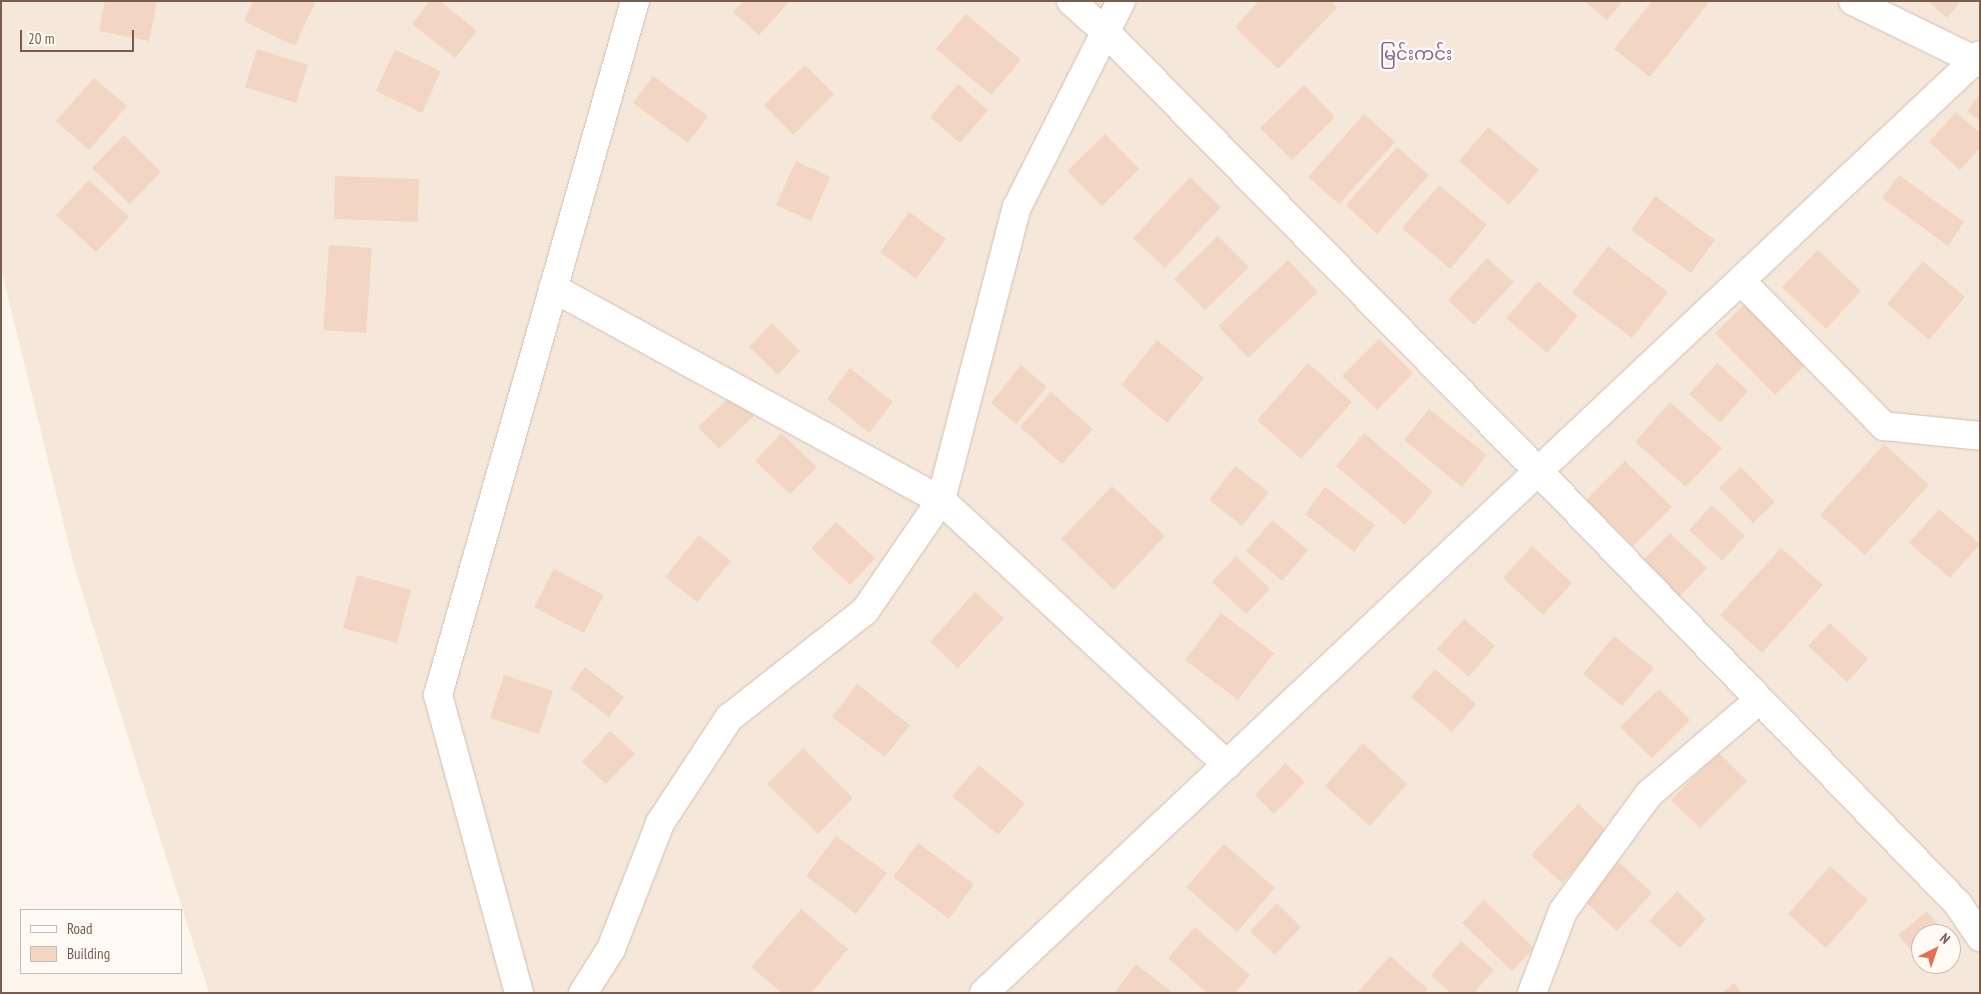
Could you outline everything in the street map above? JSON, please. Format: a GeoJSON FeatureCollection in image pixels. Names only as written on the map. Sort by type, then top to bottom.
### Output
{"type":"FeatureCollection","features":[{"type":"Feature","properties":{"kind":"street"},"geometry":{"type":"LineString","coordinates":[[518,993],[438,695],[635,1]]}},
{"type":"Feature","properties":{"kind":"street"},"geometry":{"type":"LineString","coordinates":[[1070,1],[1107,33],[1539,472],[1958,904],[1980,937]]}},
{"type":"Feature","properties":{"kind":"street"},"geometry":{"type":"LineString","coordinates":[[583,993],[611,949],[660,823],[729,718],[865,611],[941,500],[1017,207],[1107,33],[1121,1]]}},
{"type":"Feature","properties":{"kind":"street"},"geometry":{"type":"LineString","coordinates":[[984,993],[1978,60],[1853,1]]}},
{"type":"Feature","properties":{"kind":"street"},"geometry":{"type":"LineString","coordinates":[[1741,281],[1884,426],[1980,436]]}},
{"type":"Feature","properties":{"kind":"street"},"geometry":{"type":"LineString","coordinates":[[553,288],[941,500],[1227,765]]}},
{"type":"Feature","properties":{"kind":"street"},"geometry":{"type":"LineString","coordinates":[[1532,993],[1563,911],[1649,794],[1759,700]]}},
{"type":"Feature","properties":{"kind":"shaded area"},"geometry":{"type":"Polygon","coordinates":[[[1,1],[1980,1],[1980,993],[209,993],[74,566],[1,269],[1,1]]]}},
{"type":"Feature","properties":{"kind":"building"},"geometry":{"type":"Polygon","coordinates":[[[105,1],[157,1],[149,41],[99,31],[105,1]]]}},
{"type":"Feature","properties":{"kind":"building"},"geometry":{"type":"Polygon","coordinates":[[[253,1],[310,1],[315,3],[295,46],[244,21],[253,1]]]}},
{"type":"Feature","properties":{"kind":"building"},"geometry":{"type":"Polygon","coordinates":[[[429,1],[440,1],[477,31],[455,58],[412,24],[429,1]]]}},
{"type":"Feature","properties":{"kind":"building"},"geometry":{"type":"Polygon","coordinates":[[[744,1],[790,1],[759,35],[733,12],[744,1]]]}},
{"type":"Feature","properties":{"kind":"building"},"geometry":{"type":"Polygon","coordinates":[[[1259,1],[1331,1],[1337,8],[1278,69],[1235,27],[1259,1]]]}},
{"type":"Feature","properties":{"kind":"building"},"geometry":{"type":"Polygon","coordinates":[[[1584,1],[1623,1],[1607,20],[1584,1]]]}},
{"type":"Feature","properties":{"kind":"building"},"geometry":{"type":"Polygon","coordinates":[[[1652,1],[1710,1],[1650,77],[1614,49],[1652,1]]]}},
{"type":"Feature","properties":{"kind":"building"},"geometry":{"type":"Polygon","coordinates":[[[1928,1],[1961,1],[1947,18],[1928,1]]]}},
{"type":"Feature","properties":{"kind":"building"},"geometry":{"type":"Polygon","coordinates":[[[966,14],[1021,60],[991,95],[936,49],[966,14]]]}},
{"type":"Feature","properties":{"kind":"building"},"geometry":{"type":"Polygon","coordinates":[[[257,49],[308,65],[296,103],[245,87],[257,49]]]}},
{"type":"Feature","properties":{"kind":"building"},"geometry":{"type":"Polygon","coordinates":[[[395,50],[441,71],[422,113],[376,91],[395,50]]]}},
{"type":"Feature","properties":{"kind":"building"},"geometry":{"type":"Polygon","coordinates":[[[805,65],[834,94],[793,135],[764,105],[805,65]]]}},
{"type":"Feature","properties":{"kind":"building"},"geometry":{"type":"Polygon","coordinates":[[[653,76],[708,116],[688,143],[633,103],[653,76]]]}},
{"type":"Feature","properties":{"kind":"building"},"geometry":{"type":"Polygon","coordinates":[[[94,78],[127,106],[89,150],[56,121],[94,78]]]}},
{"type":"Feature","properties":{"kind":"building"},"geometry":{"type":"Polygon","coordinates":[[[958,84],[988,110],[960,143],[930,117],[958,84]]]}},
{"type":"Feature","properties":{"kind":"building"},"geometry":{"type":"Polygon","coordinates":[[[1304,85],[1335,117],[1292,160],[1260,128],[1304,85]]]}},
{"type":"Feature","properties":{"kind":"building"},"geometry":{"type":"Polygon","coordinates":[[[1980,94],[1980,121],[1967,111],[1980,94]]]}},
{"type":"Feature","properties":{"kind":"building"},"geometry":{"type":"Polygon","coordinates":[[[1956,112],[1980,133],[1980,148],[1960,170],[1929,142],[1956,112]]]}},
{"type":"Feature","properties":{"kind":"building"},"geometry":{"type":"Polygon","coordinates":[[[1364,114],[1395,142],[1339,204],[1308,177],[1364,114]]]}},
{"type":"Feature","properties":{"kind":"building"},"geometry":{"type":"Polygon","coordinates":[[[1488,127],[1539,170],[1509,205],[1459,161],[1488,127]]]}},
{"type":"Feature","properties":{"kind":"building"},"geometry":{"type":"Polygon","coordinates":[[[1105,134],[1139,169],[1102,206],[1067,171],[1105,134]]]}},
{"type":"Feature","properties":{"kind":"building"},"geometry":{"type":"Polygon","coordinates":[[[124,135],[161,172],[130,204],[92,168],[124,135]]]}},
{"type":"Feature","properties":{"kind":"building"},"geometry":{"type":"Polygon","coordinates":[[[1397,147],[1429,175],[1377,234],[1346,205],[1397,147]]]}},
{"type":"Feature","properties":{"kind":"building"},"geometry":{"type":"Polygon","coordinates":[[[796,161],[830,177],[811,221],[776,205],[796,161]]]}},
{"type":"Feature","properties":{"kind":"building"},"geometry":{"type":"Polygon","coordinates":[[[1899,175],[1964,222],[1948,246],[1882,198],[1899,175]]]}},
{"type":"Feature","properties":{"kind":"building"},"geometry":{"type":"Polygon","coordinates":[[[335,176],[419,179],[418,222],[334,219],[335,176]]]}},
{"type":"Feature","properties":{"kind":"building"},"geometry":{"type":"Polygon","coordinates":[[[1190,177],[1221,207],[1165,268],[1133,238],[1190,177]]]}},
{"type":"Feature","properties":{"kind":"building"},"geometry":{"type":"Polygon","coordinates":[[[89,180],[129,217],[96,252],[56,215],[89,180]]]}},
{"type":"Feature","properties":{"kind":"building"},"geometry":{"type":"Polygon","coordinates":[[[1439,185],[1487,225],[1450,269],[1402,228],[1439,185]]]}},
{"type":"Feature","properties":{"kind":"building"},"geometry":{"type":"Polygon","coordinates":[[[1655,196],[1715,240],[1691,273],[1631,230],[1655,196]]]}},
{"type":"Feature","properties":{"kind":"building"},"geometry":{"type":"Polygon","coordinates":[[[909,212],[946,239],[916,279],[880,252],[909,212]]]}},
{"type":"Feature","properties":{"kind":"building"},"geometry":{"type":"Polygon","coordinates":[[[1218,236],[1249,267],[1205,310],[1174,279],[1218,236]]]}},
{"type":"Feature","properties":{"kind":"building"},"geometry":{"type":"Polygon","coordinates":[[[329,245],[372,248],[366,333],[323,330],[329,245]]]}},
{"type":"Feature","properties":{"kind":"building"},"geometry":{"type":"Polygon","coordinates":[[[1608,246],[1668,292],[1632,338],[1572,293],[1608,246]]]}},
{"type":"Feature","properties":{"kind":"building"},"geometry":{"type":"Polygon","coordinates":[[[1818,250],[1861,291],[1826,329],[1782,287],[1818,250]]]}},
{"type":"Feature","properties":{"kind":"building"},"geometry":{"type":"Polygon","coordinates":[[[1487,258],[1514,282],[1474,325],[1448,300],[1487,258]]]}},
{"type":"Feature","properties":{"kind":"building"},"geometry":{"type":"Polygon","coordinates":[[[1288,260],[1318,292],[1248,358],[1218,326],[1288,260]]]}},
{"type":"Feature","properties":{"kind":"building"},"geometry":{"type":"Polygon","coordinates":[[[1923,261],[1965,297],[1929,340],[1887,304],[1923,261]]]}},
{"type":"Feature","properties":{"kind":"building"},"geometry":{"type":"Polygon","coordinates":[[[1538,281],[1578,316],[1547,353],[1506,318],[1538,281]]]}},
{"type":"Feature","properties":{"kind":"building"},"geometry":{"type":"Polygon","coordinates":[[[1745,304],[1804,366],[1775,395],[1715,333],[1745,304]]]}},
{"type":"Feature","properties":{"kind":"building"},"geometry":{"type":"Polygon","coordinates":[[[772,323],[800,351],[778,375],[749,347],[772,323]]]}},
{"type":"Feature","properties":{"kind":"building"},"geometry":{"type":"Polygon","coordinates":[[[1379,339],[1413,373],[1377,410],[1342,376],[1379,339]]]}},
{"type":"Feature","properties":{"kind":"building"},"geometry":{"type":"Polygon","coordinates":[[[1157,340],[1204,378],[1167,423],[1121,385],[1157,340]]]}},
{"type":"Feature","properties":{"kind":"building"},"geometry":{"type":"Polygon","coordinates":[[[1308,363],[1352,402],[1301,459],[1257,420],[1308,363]]]}},
{"type":"Feature","properties":{"kind":"building"},"geometry":{"type":"Polygon","coordinates":[[[1717,363],[1748,391],[1720,423],[1689,394],[1717,363]]]}},
{"type":"Feature","properties":{"kind":"building"},"geometry":{"type":"Polygon","coordinates":[[[1021,365],[1047,387],[1016,424],[991,403],[1021,365]]]}},
{"type":"Feature","properties":{"kind":"building"},"geometry":{"type":"Polygon","coordinates":[[[850,368],[893,402],[869,433],[827,399],[850,368]]]}},
{"type":"Feature","properties":{"kind":"building"},"geometry":{"type":"Polygon","coordinates":[[[1051,392],[1093,429],[1062,464],[1020,427],[1051,392]]]}},
{"type":"Feature","properties":{"kind":"building"},"geometry":{"type":"Polygon","coordinates":[[[733,394],[754,416],[719,449],[698,427],[733,394]]]}},
{"type":"Feature","properties":{"kind":"building"},"geometry":{"type":"Polygon","coordinates":[[[1670,402],[1722,448],[1686,487],[1635,442],[1670,402]]]}},
{"type":"Feature","properties":{"kind":"building"},"geometry":{"type":"Polygon","coordinates":[[[1429,409],[1487,455],[1462,487],[1404,440],[1429,409]]]}},
{"type":"Feature","properties":{"kind":"building"},"geometry":{"type":"Polygon","coordinates":[[[781,433],[817,467],[790,494],[755,461],[781,433]]]}},
{"type":"Feature","properties":{"kind":"building"},"geometry":{"type":"Polygon","coordinates":[[[1364,433],[1433,492],[1405,525],[1336,466],[1364,433]]]}},
{"type":"Feature","properties":{"kind":"building"},"geometry":{"type":"Polygon","coordinates":[[[1884,444],[1929,485],[1865,555],[1820,515],[1884,444]]]}},
{"type":"Feature","properties":{"kind":"building"},"geometry":{"type":"Polygon","coordinates":[[[1625,461],[1672,507],[1633,546],[1586,500],[1625,461]]]}},
{"type":"Feature","properties":{"kind":"building"},"geometry":{"type":"Polygon","coordinates":[[[1235,466],[1269,492],[1242,526],[1209,500],[1235,466]]]}},
{"type":"Feature","properties":{"kind":"building"},"geometry":{"type":"Polygon","coordinates":[[[1741,467],[1775,502],[1753,523],[1719,488],[1741,467]]]}},
{"type":"Feature","properties":{"kind":"building"},"geometry":{"type":"Polygon","coordinates":[[[1112,486],[1165,536],[1114,590],[1061,539],[1112,486]]]}},
{"type":"Feature","properties":{"kind":"building"},"geometry":{"type":"Polygon","coordinates":[[[1325,487],[1375,525],[1354,552],[1305,514],[1325,487]]]}},
{"type":"Feature","properties":{"kind":"building"},"geometry":{"type":"Polygon","coordinates":[[[1712,505],[1745,536],[1722,561],[1689,530],[1712,505]]]}},
{"type":"Feature","properties":{"kind":"building"},"geometry":{"type":"Polygon","coordinates":[[[1939,509],[1980,544],[1950,578],[1909,543],[1939,509]]]}},
{"type":"Feature","properties":{"kind":"building"},"geometry":{"type":"Polygon","coordinates":[[[1272,520],[1308,550],[1282,581],[1246,551],[1272,520]]]}},
{"type":"Feature","properties":{"kind":"building"},"geometry":{"type":"Polygon","coordinates":[[[836,522],[875,558],[850,585],[811,548],[836,522]]]}},
{"type":"Feature","properties":{"kind":"building"},"geometry":{"type":"Polygon","coordinates":[[[1670,533],[1707,568],[1679,597],[1642,561],[1670,533]]]}},
{"type":"Feature","properties":{"kind":"building"},"geometry":{"type":"Polygon","coordinates":[[[699,535],[731,561],[697,602],[665,577],[699,535]]]}},
{"type":"Feature","properties":{"kind":"building"},"geometry":{"type":"Polygon","coordinates":[[[1532,546],[1572,583],[1543,615],[1503,578],[1532,546]]]}},
{"type":"Feature","properties":{"kind":"building"},"geometry":{"type":"Polygon","coordinates":[[[1781,548],[1823,585],[1762,653],[1720,615],[1781,548]]]}},
{"type":"Feature","properties":{"kind":"building"},"geometry":{"type":"Polygon","coordinates":[[[1236,556],[1270,589],[1246,614],[1212,582],[1236,556]]]}},
{"type":"Feature","properties":{"kind":"building"},"geometry":{"type":"Polygon","coordinates":[[[554,569],[604,595],[584,633],[534,607],[554,569]]]}},
{"type":"Feature","properties":{"kind":"building"},"geometry":{"type":"Polygon","coordinates":[[[357,575],[411,590],[397,643],[343,628],[357,575]]]}},
{"type":"Feature","properties":{"kind":"building"},"geometry":{"type":"Polygon","coordinates":[[[975,592],[1004,618],[958,668],[930,642],[975,592]]]}},
{"type":"Feature","properties":{"kind":"building"},"geometry":{"type":"Polygon","coordinates":[[[1221,613],[1274,653],[1238,700],[1185,660],[1221,613]]]}},
{"type":"Feature","properties":{"kind":"building"},"geometry":{"type":"Polygon","coordinates":[[[1464,619],[1495,646],[1469,677],[1437,649],[1464,619]]]}},
{"type":"Feature","properties":{"kind":"building"},"geometry":{"type":"Polygon","coordinates":[[[1830,623],[1868,659],[1847,682],[1808,646],[1830,623]]]}},
{"type":"Feature","properties":{"kind":"building"},"geometry":{"type":"Polygon","coordinates":[[[1614,636],[1654,668],[1622,706],[1583,674],[1614,636]]]}},
{"type":"Feature","properties":{"kind":"building"},"geometry":{"type":"Polygon","coordinates":[[[585,667],[624,697],[609,717],[570,688],[585,667]]]}},
{"type":"Feature","properties":{"kind":"building"},"geometry":{"type":"Polygon","coordinates":[[[1435,669],[1476,704],[1452,732],[1411,697],[1435,669]]]}},
{"type":"Feature","properties":{"kind":"building"},"geometry":{"type":"Polygon","coordinates":[[[504,675],[553,691],[539,734],[490,718],[504,675]]]}},
{"type":"Feature","properties":{"kind":"building"},"geometry":{"type":"Polygon","coordinates":[[[857,684],[910,725],[885,757],[832,717],[857,684]]]}},
{"type":"Feature","properties":{"kind":"building"},"geometry":{"type":"Polygon","coordinates":[[[1659,689],[1690,720],[1652,758],[1620,727],[1659,689]]]}},
{"type":"Feature","properties":{"kind":"building"},"geometry":{"type":"Polygon","coordinates":[[[610,731],[635,754],[606,784],[582,762],[610,731]]]}},
{"type":"Feature","properties":{"kind":"building"},"geometry":{"type":"Polygon","coordinates":[[[1363,743],[1407,784],[1370,826],[1325,786],[1363,743]]]}},
{"type":"Feature","properties":{"kind":"building"},"geometry":{"type":"Polygon","coordinates":[[[803,748],[853,798],[818,834],[767,784],[803,748]]]}},
{"type":"Feature","properties":{"kind":"building"},"geometry":{"type":"Polygon","coordinates":[[[1718,752],[1747,781],[1700,828],[1671,800],[1718,752]]]}},
{"type":"Feature","properties":{"kind":"building"},"geometry":{"type":"Polygon","coordinates":[[[1285,763],[1305,782],[1274,814],[1255,795],[1285,763]]]}},
{"type":"Feature","properties":{"kind":"building"},"geometry":{"type":"Polygon","coordinates":[[[979,765],[1025,804],[998,835],[952,796],[979,765]]]}},
{"type":"Feature","properties":{"kind":"building"},"geometry":{"type":"Polygon","coordinates":[[[1578,804],[1608,832],[1562,883],[1531,855],[1578,804]]]}},
{"type":"Feature","properties":{"kind":"building"},"geometry":{"type":"Polygon","coordinates":[[[836,836],[887,873],[856,914],[806,876],[836,836]]]}},
{"type":"Feature","properties":{"kind":"building"},"geometry":{"type":"Polygon","coordinates":[[[918,843],[974,884],[949,919],[893,877],[918,843]]]}},
{"type":"Feature","properties":{"kind":"building"},"geometry":{"type":"Polygon","coordinates":[[[1224,844],[1275,888],[1237,932],[1186,887],[1224,844]]]}},
{"type":"Feature","properties":{"kind":"building"},"geometry":{"type":"Polygon","coordinates":[[[1619,862],[1652,893],[1617,931],[1583,900],[1619,862]]]}},
{"type":"Feature","properties":{"kind":"building"},"geometry":{"type":"Polygon","coordinates":[[[1830,866],[1868,900],[1826,948],[1788,914],[1830,866]]]}},
{"type":"Feature","properties":{"kind":"building"},"geometry":{"type":"Polygon","coordinates":[[[1677,891],[1706,919],[1680,948],[1649,921],[1677,891]]]}},
{"type":"Feature","properties":{"kind":"building"},"geometry":{"type":"Polygon","coordinates":[[[1484,900],[1534,948],[1512,971],[1462,923],[1484,900]]]}},
{"type":"Feature","properties":{"kind":"building"},"geometry":{"type":"Polygon","coordinates":[[[1277,903],[1301,927],[1275,955],[1250,931],[1277,903]]]}},
{"type":"Feature","properties":{"kind":"building"},"geometry":{"type":"Polygon","coordinates":[[[801,909],[848,949],[811,993],[782,993],[751,967],[801,909]]]}},
{"type":"Feature","properties":{"kind":"building"},"geometry":{"type":"Polygon","coordinates":[[[1927,911],[1938,924],[1911,924],[1927,911]]]}},
{"type":"Feature","properties":{"kind":"building"},"geometry":{"type":"Polygon","coordinates":[[[1911,924],[1911,951],[1898,935],[1911,924]]]}},
{"type":"Feature","properties":{"kind":"building"},"geometry":{"type":"Polygon","coordinates":[[[1195,927],[1250,975],[1235,993],[1207,993],[1168,958],[1195,927]]]}},
{"type":"Feature","properties":{"kind":"building"},"geometry":{"type":"Polygon","coordinates":[[[1461,941],[1494,970],[1474,993],[1450,993],[1431,975],[1461,941]]]}},
{"type":"Feature","properties":{"kind":"building"},"geometry":{"type":"Polygon","coordinates":[[[1390,956],[1428,989],[1424,993],[1357,993],[1390,956]]]}},
{"type":"Feature","properties":{"kind":"building"},"geometry":{"type":"Polygon","coordinates":[[[1136,964],[1171,991],[1169,993],[1114,993],[1136,964]]]}},
{"type":"Feature","properties":{"kind":"building"},"geometry":{"type":"Polygon","coordinates":[[[1734,983],[1742,993],[1722,993],[1734,983]]]}},
{"type":"Feature","properties":{"kind":"district","name":"မြင်းကင်း"},"geometry":{"type":"Point","coordinates":[1416,54]}}]}
